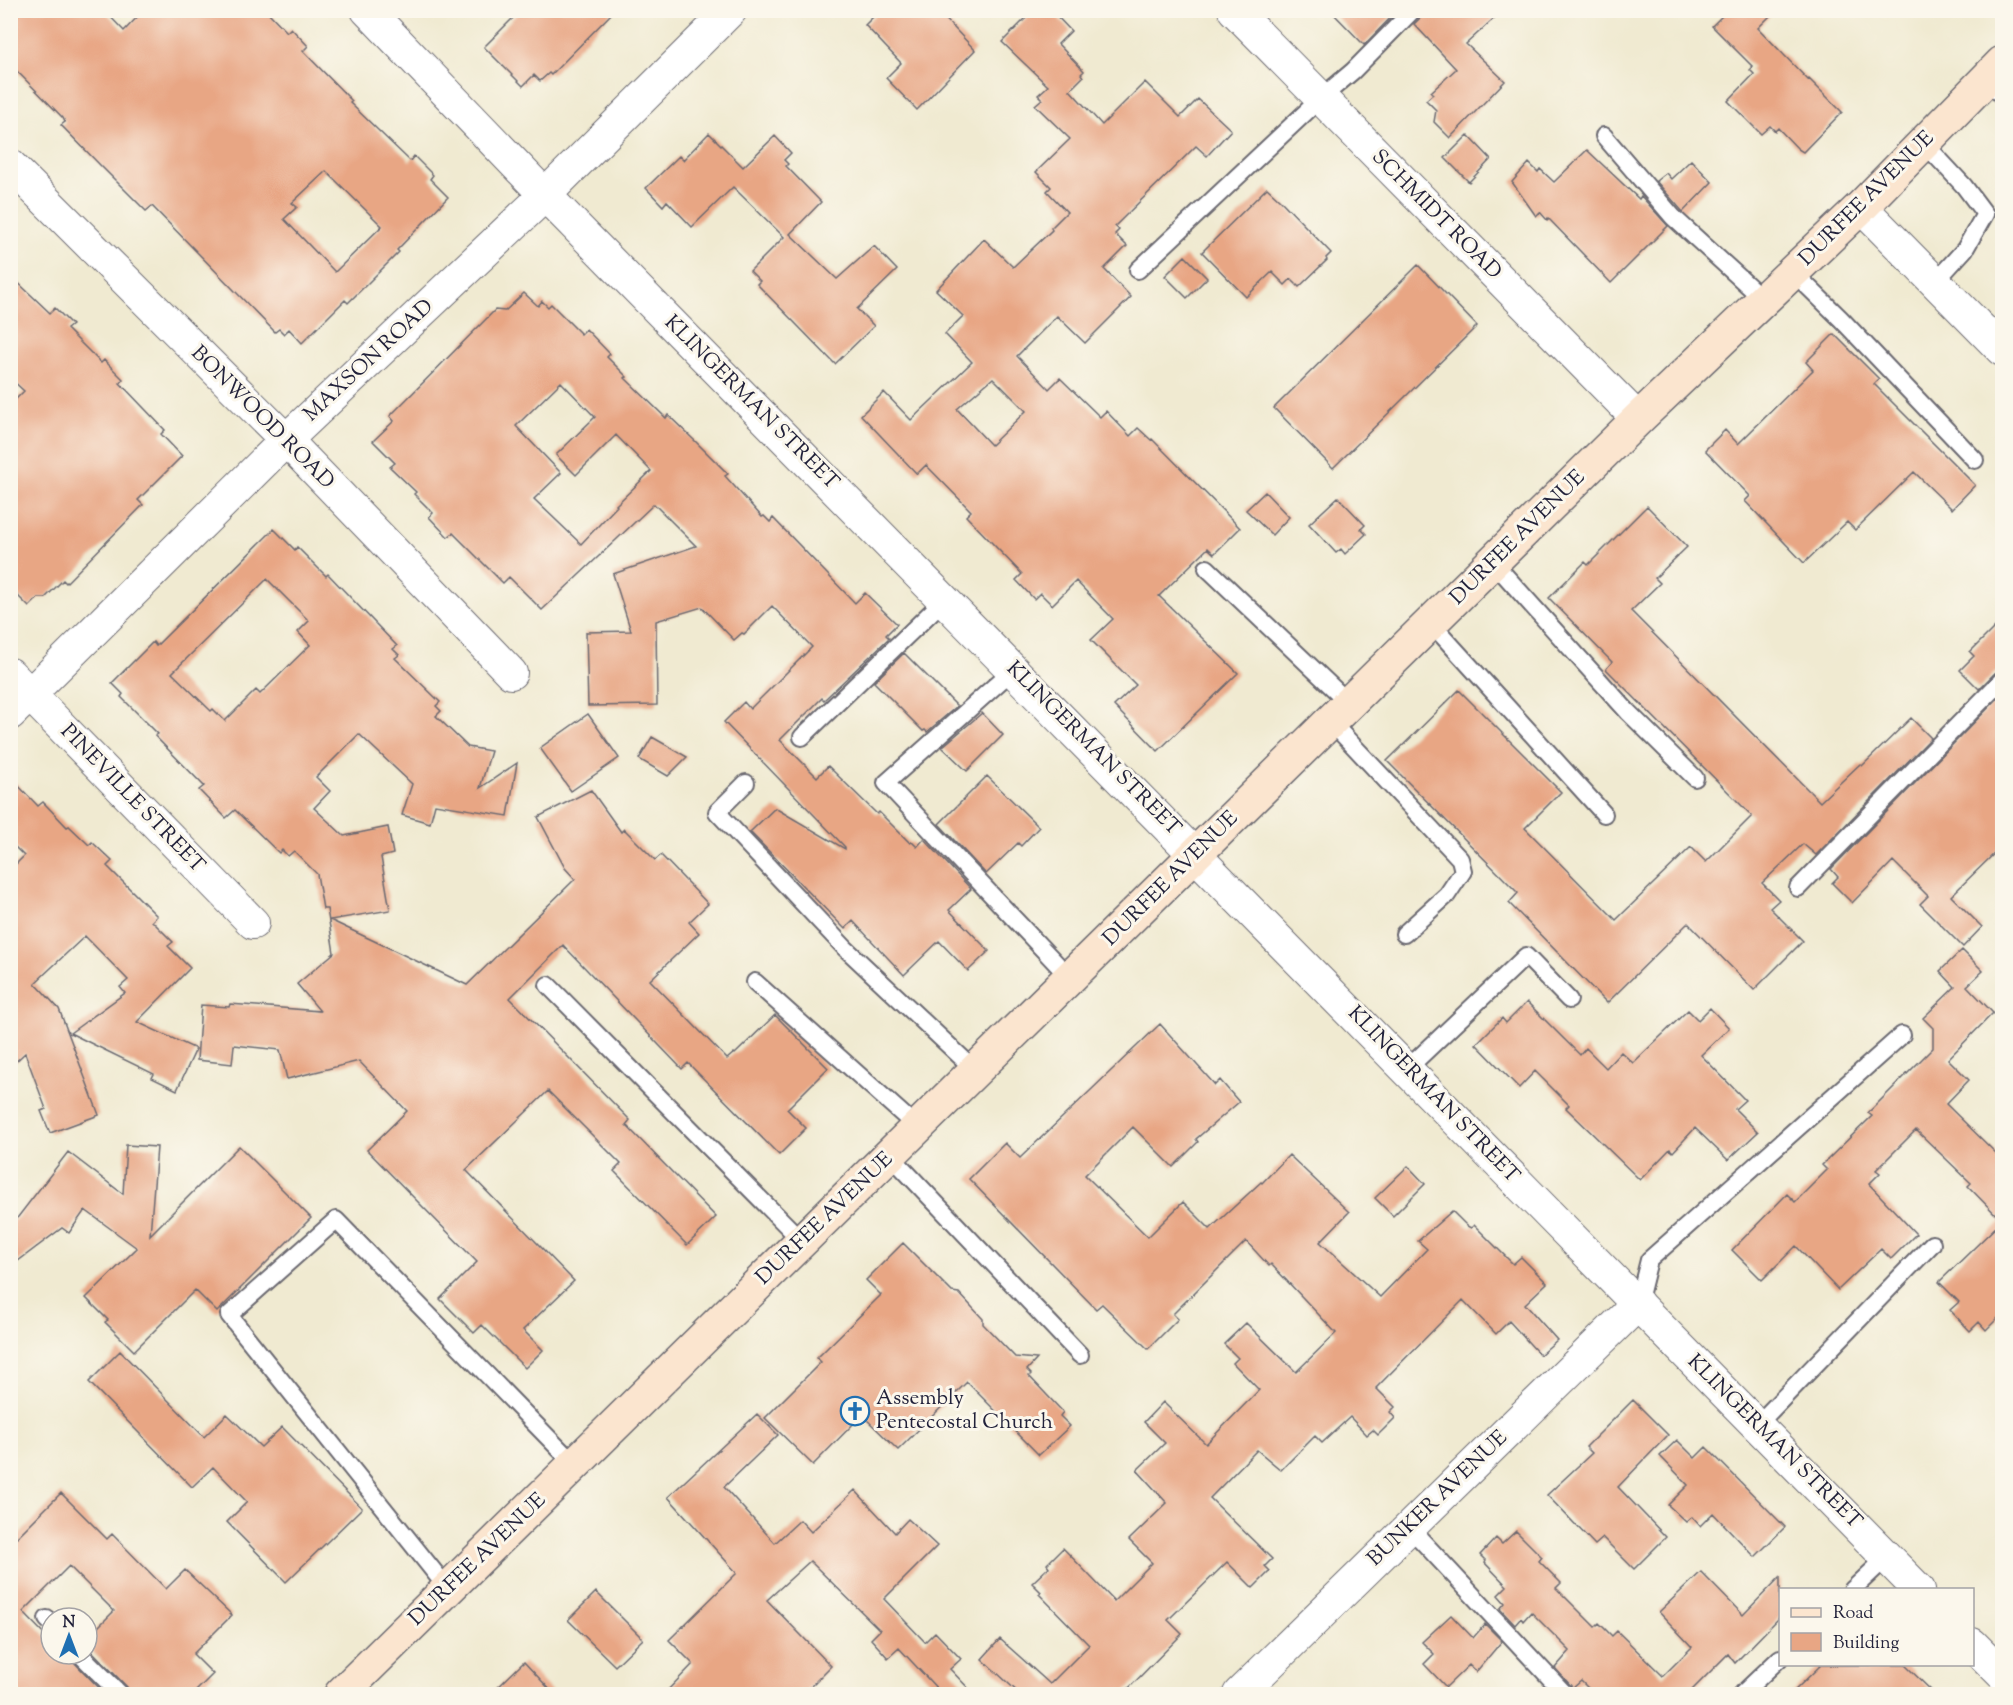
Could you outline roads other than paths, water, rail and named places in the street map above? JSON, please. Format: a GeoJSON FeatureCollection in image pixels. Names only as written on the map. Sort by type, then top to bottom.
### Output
{"type":"FeatureCollection","features":[{"type":"Feature","properties":{"kind":"main road","name":"DURFEE AVENUE"},"geometry":{"type":"LineString","coordinates":[[341,1695],[1638,419],[1861,207],[1924,143],[1998,79]]}},
{"type":"Feature","properties":{"kind":"street","name":"KLINGERMAN STREET"},"geometry":{"type":"LineString","coordinates":[[367,10],[545,195],[1197,854],[1917,1588]]}},
{"type":"Feature","properties":{"kind":"street","name":"MAXSON ROAD"},"geometry":{"type":"LineString","coordinates":[[17,694],[545,195],[731,10]]}},
{"type":"Feature","properties":{"kind":"street","name":"SCHMIDT ROAD"},"geometry":{"type":"LineString","coordinates":[[1234,10],[1638,419]]}},
{"type":"Feature","properties":{"kind":"street","name":"BONWOOD ROAD"},"geometry":{"type":"LineString","coordinates":[[10,165],[286,440],[512,673]]}},
{"type":"Feature","properties":{"kind":"street"},"geometry":{"type":"LineString","coordinates":[[1861,207],[2002,348]]}},
{"type":"Feature","properties":{"kind":"street","name":"PINEVILLE STREET"},"geometry":{"type":"LineString","coordinates":[[17,694],[253,923]]}},
{"type":"Feature","properties":{"kind":"street","name":"BUNKER AVENUE"},"geometry":{"type":"LineString","coordinates":[[1239,1695],[1638,1304]]}},
{"type":"Feature","properties":{"kind":"street"},"geometry":{"type":"LineString","coordinates":[[1974,1646],[2002,1674]]}},
{"type":"Feature","properties":{"kind":"lane"},"geometry":{"type":"LineString","coordinates":[[1138,270],[1321,98],[1353,71],[1413,10]]}},
{"type":"Feature","properties":{"kind":"lane"},"geometry":{"type":"LineString","coordinates":[[1604,136],[1673,216],[1764,300]]}},
{"type":"Feature","properties":{"kind":"lane"},"geometry":{"type":"LineString","coordinates":[[1924,143],[1964,186],[1985,214],[1965,249],[1935,282]]}},
{"type":"Feature","properties":{"kind":"lane"},"geometry":{"type":"LineString","coordinates":[[1793,272],[1849,327],[1975,460]]}},
{"type":"Feature","properties":{"kind":"lane"},"geometry":{"type":"LineString","coordinates":[[1493,562],[1628,712],[1695,778]]}},
{"type":"Feature","properties":{"kind":"lane"},"geometry":{"type":"LineString","coordinates":[[1207,568],[1341,713],[1460,859],[1463,872],[1447,895],[1404,934]]}},
{"type":"Feature","properties":{"kind":"lane"},"geometry":{"type":"LineString","coordinates":[[802,737],[945,599]]}},
{"type":"Feature","properties":{"kind":"lane"},"geometry":{"type":"LineString","coordinates":[[1431,623],[1604,814]]}},
{"type":"Feature","properties":{"kind":"lane"},"geometry":{"type":"LineString","coordinates":[[1014,669],[886,783],[1070,978]]}},
{"type":"Feature","properties":{"kind":"lane"},"geometry":{"type":"LineString","coordinates":[[1798,888],[2002,680]]}},
{"type":"Feature","properties":{"kind":"lane"},"geometry":{"type":"LineString","coordinates":[[746,783],[717,812],[845,948],[976,1071]]}},
{"type":"Feature","properties":{"kind":"lane"},"geometry":{"type":"LineString","coordinates":[[1407,1069],[1526,956],[1569,999]]}},
{"type":"Feature","properties":{"kind":"lane"},"geometry":{"type":"LineString","coordinates":[[755,982],[918,1128]]}},
{"type":"Feature","properties":{"kind":"lane"},"geometry":{"type":"LineString","coordinates":[[548,985],[802,1241]]}},
{"type":"Feature","properties":{"kind":"lane"},"geometry":{"type":"LineString","coordinates":[[1638,1304],[1649,1260],[1902,1035]]}},
{"type":"Feature","properties":{"kind":"lane"},"geometry":{"type":"LineString","coordinates":[[890,1155],[1080,1354]]}},
{"type":"Feature","properties":{"kind":"lane"},"geometry":{"type":"LineString","coordinates":[[448,1589],[229,1315],[336,1220],[575,1465]]}},
{"type":"Feature","properties":{"kind":"lane"},"geometry":{"type":"LineString","coordinates":[[1757,1425],[1932,1244]]}},
{"type":"Feature","properties":{"kind":"lane"},"geometry":{"type":"LineString","coordinates":[[1409,1527],[1565,1695]]}},
{"type":"Feature","properties":{"kind":"lane"},"geometry":{"type":"LineString","coordinates":[[1854,1588],[1887,1557]]}},
{"type":"Feature","properties":{"kind":"lane"},"geometry":{"type":"LineString","coordinates":[[1742,1695],[1779,1659]]}},
{"type":"Feature","properties":{"kind":"lane"},"geometry":{"type":"LineString","coordinates":[[92,1666],[120,1695]]}},
{"type":"Feature","properties":{"kind":"place","name":"Assembly Pentecostal Church"},"geometry":{"type":"Point","coordinates":[855,1411]}}]}
